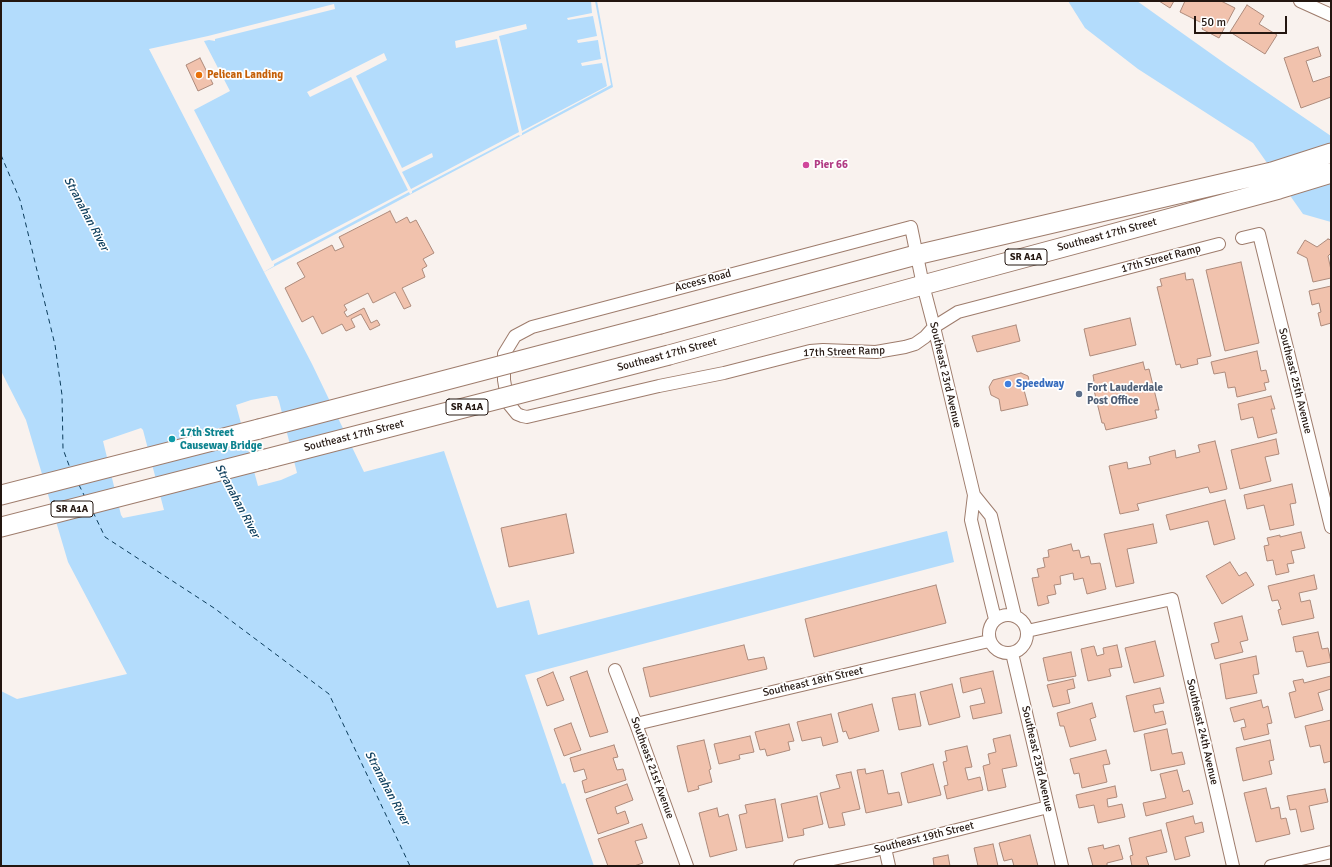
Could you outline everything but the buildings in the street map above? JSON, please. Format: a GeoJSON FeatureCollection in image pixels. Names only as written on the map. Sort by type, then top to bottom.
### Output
{"type":"FeatureCollection","features":[{"type":"Feature","properties":{"kind":"main road","name":"Southeast 17th Street"},"geometry":{"type":"LineString","coordinates":[[1,495],[660,324],[916,255],[1272,172],[1331,153]]}},
{"type":"Feature","properties":{"kind":"main road","name":"Southeast 17th Street"},"geometry":{"type":"LineString","coordinates":[[1,527],[668,355],[1279,189],[1331,173]]}},
{"type":"Feature","properties":{"kind":"street"},"geometry":{"type":"LineString","coordinates":[[1300,1],[1331,15]]}},
{"type":"Feature","properties":{"kind":"street","name":"Access Road"},"geometry":{"type":"LineString","coordinates":[[504,380],[504,354],[515,336],[532,327],[910,227],[916,255]]}},
{"type":"Feature","properties":{"kind":"street","name":"Southeast 25th Avenue"},"geometry":{"type":"LineString","coordinates":[[1242,238],[1259,234],[1331,527]]}},
{"type":"Feature","properties":{"kind":"street","name":"17th Street Ramp"},"geometry":{"type":"LineString","coordinates":[[504,380],[508,403],[517,414],[528,417],[659,386],[724,373],[810,351],[876,352],[905,347],[915,344],[925,337],[934,327],[958,312],[1219,244]]}},
{"type":"Feature","properties":{"kind":"street","name":"Southeast 23rd Avenue"},"geometry":{"type":"LineString","coordinates":[[916,255],[974,495],[971,520],[995,619]]}},
{"type":"Feature","properties":{"kind":"street","name":"Southeast 23rd Avenue"},"geometry":{"type":"LineString","coordinates":[[974,495],[991,516],[1015,616]]}},
{"type":"Feature","properties":{"kind":"street","name":"Southeast 24th Avenue"},"geometry":{"type":"LineString","coordinates":[[1027,631],[1172,599],[1233,866]]}},
{"type":"Feature","properties":{"kind":"street"},"geometry":{"type":"LineString","coordinates":[[1004,615],[1015,616],[1023,622],[1027,631],[1027,637],[1022,647],[1012,653],[1006,653],[996,649],[988,635],[989,629],[995,619],[1004,615]]}},
{"type":"Feature","properties":{"kind":"street","name":"Southeast 18th Street"},"geometry":{"type":"LineString","coordinates":[[636,724],[990,640]]}},
{"type":"Feature","properties":{"kind":"street","name":"Southeast 23rd Avenue"},"geometry":{"type":"LineString","coordinates":[[1012,653],[1062,866]]}},
{"type":"Feature","properties":{"kind":"street","name":"Southeast 21st Avenue"},"geometry":{"type":"LineString","coordinates":[[615,670],[636,724],[686,866]]}},
{"type":"Feature","properties":{"kind":"street","name":"Southeast 19th Street"},"geometry":{"type":"LineString","coordinates":[[800,866],[885,848],[1048,807]]}},
{"type":"Feature","properties":{"kind":"street"},"geometry":{"type":"LineString","coordinates":[[885,848],[889,866]]}},
{"type":"Feature","properties":{"kind":"street"},"geometry":{"type":"LineString","coordinates":[[1271,866],[1331,852]]}},
{"type":"Feature","properties":{"kind":"water","name":"Stranahan River"},"geometry":{"type":"Polygon","coordinates":[[[1,1],[597,1],[613,87],[264,272],[312,364],[364,472],[444,451],[497,608],[529,600],[538,635],[947,531],[954,562],[525,675],[562,784],[565,783],[594,866],[1,866],[1,691],[17,699],[127,674],[68,562],[26,420],[1,371],[1,1]]]}},
{"type":"Feature","properties":{"kind":"water"},"geometry":{"type":"Polygon","coordinates":[[[1068,1],[1137,1],[1331,136],[1331,222],[1303,214],[1253,143],[1138,69],[1085,28],[1068,1]]]}},
{"type":"Feature","properties":{"kind":"pier"},"geometry":{"type":"Polygon","coordinates":[[[591,1],[595,1],[611,85],[522,133],[522,135],[519,135],[412,191],[412,193],[410,194],[409,192],[274,264],[274,266],[264,272],[149,49],[208,36],[334,4],[335,9],[215,39],[215,41],[204,41],[230,91],[194,110],[272,261],[408,190],[351,77],[310,97],[307,92],[384,53],[387,60],[356,76],[402,168],[432,153],[433,157],[402,172],[411,189],[519,132],[497,39],[456,48],[455,41],[526,24],[527,29],[499,36],[522,131],[607,86],[602,63],[582,66],[581,63],[601,59],[598,40],[578,43],[577,40],[597,36],[593,16],[568,20],[567,18],[592,13],[591,1]]]}},
{"type":"Feature","properties":{"kind":"pier"},"geometry":{"type":"Polygon","coordinates":[[[277,396],[279,401],[297,473],[281,480],[258,486],[236,405],[251,400],[277,396]]]}},
{"type":"Feature","properties":{"kind":"pier"},"geometry":{"type":"Polygon","coordinates":[[[141,428],[143,430],[164,510],[123,518],[103,441],[141,428]]]}},
{"type":"Feature","properties":{"kind":"ferry route"},"geometry":{"type":"LineString","coordinates":[[1,155],[20,200],[55,345],[62,395],[63,449],[70,468]]}},
{"type":"Feature","properties":{"kind":"ferry route"},"geometry":{"type":"LineString","coordinates":[[79,485],[85,497]]}},
{"type":"Feature","properties":{"kind":"ferry route"},"geometry":{"type":"LineString","coordinates":[[93,512],[105,537],[214,608],[329,694],[410,866]]}},
{"type":"Feature","properties":{"kind":"place","name":"Pelican Landing"},"geometry":{"type":"Point","coordinates":[199,75]}},
{"type":"Feature","properties":{"kind":"place","name":"Pier 66"},"geometry":{"type":"Point","coordinates":[806,165]}},
{"type":"Feature","properties":{"kind":"place","name":"Speedway"},"geometry":{"type":"Point","coordinates":[1008,384]}},
{"type":"Feature","properties":{"kind":"place","name":"Fort Lauderdale Post Office"},"geometry":{"type":"Point","coordinates":[1079,394]}},
{"type":"Feature","properties":{"kind":"place","name":"17th Street Causeway Bridge"},"geometry":{"type":"Point","coordinates":[172,439]}}]}
